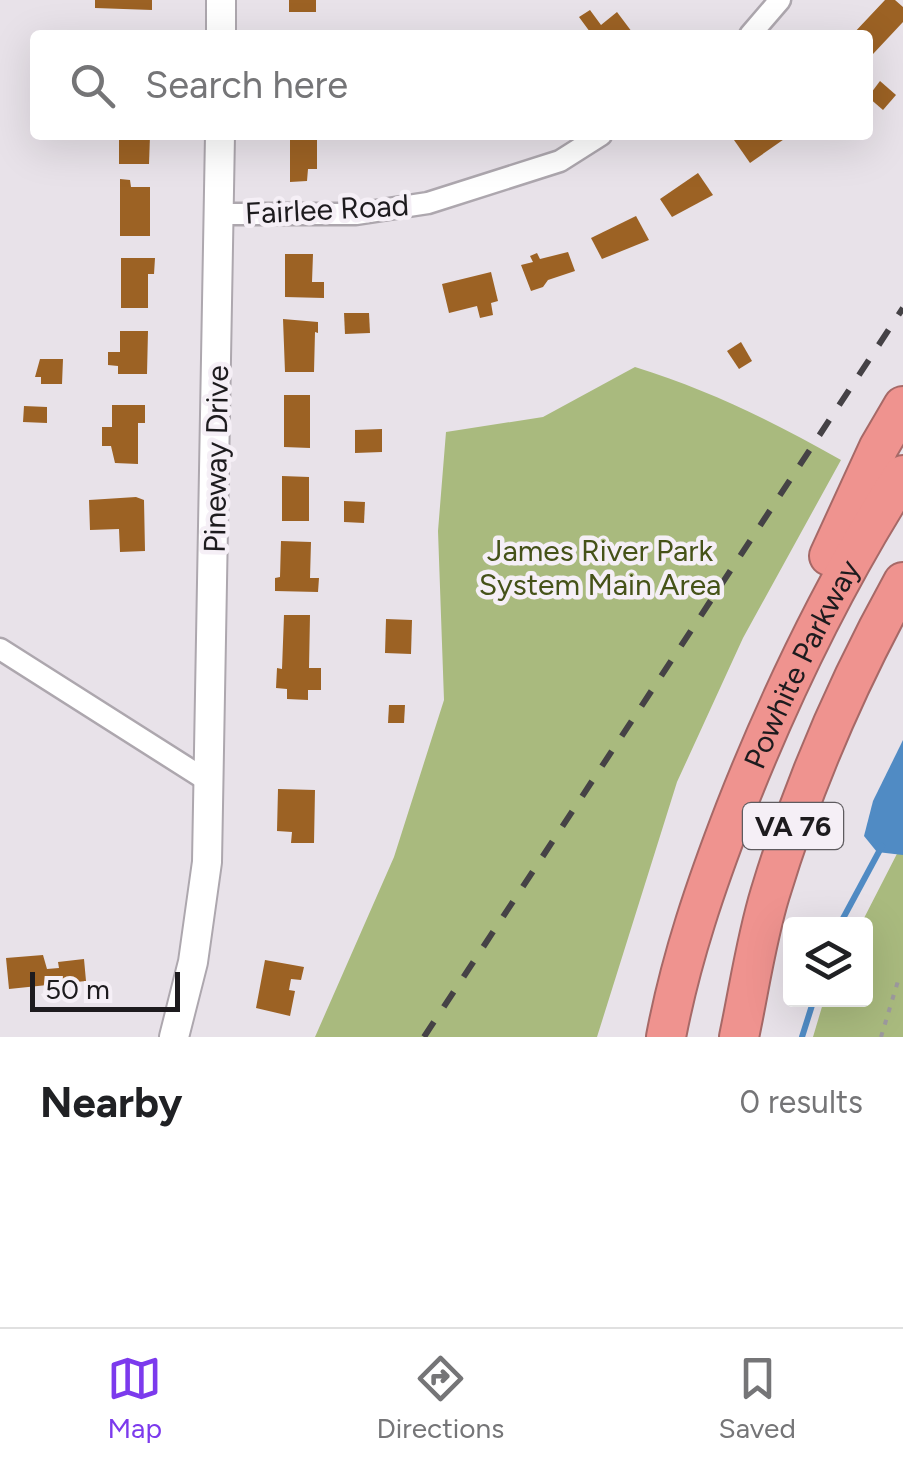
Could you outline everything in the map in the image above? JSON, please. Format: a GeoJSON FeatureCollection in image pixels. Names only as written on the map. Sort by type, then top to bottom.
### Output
{"type":"FeatureCollection","features":[{"type":"Feature","properties":{"kind":"highway"},"geometry":{"type":"LineString","coordinates":[[792,675],[827,560],[879,447],[903,406]]}},
{"type":"Feature","properties":{"kind":"highway","name":"Powhite Parkway"},"geometry":{"type":"LineString","coordinates":[[666,1037],[698,904],[792,675],[818,620],[903,475]]}},
{"type":"Feature","properties":{"kind":"highway","name":"Powhite Parkway"},"geometry":{"type":"LineString","coordinates":[[739,1037],[769,897],[806,787],[845,694],[903,582]]}},
{"type":"Feature","properties":{"kind":"highway"},"geometry":{"type":"LineString","coordinates":[[878,626],[903,596]]}},
{"type":"Feature","properties":{"kind":"street"},"geometry":{"type":"LineString","coordinates":[[220,30],[221,0]]}},
{"type":"Feature","properties":{"kind":"street"},"geometry":{"type":"LineString","coordinates":[[754,30],[780,0]]}},
{"type":"Feature","properties":{"kind":"street","name":"Pineway Drive"},"geometry":{"type":"LineString","coordinates":[[174,1037],[195,945],[207,862],[220,140]]}},
{"type":"Feature","properties":{"kind":"street","name":"Fairlee Road"},"geometry":{"type":"LineString","coordinates":[[220,214],[356,214],[428,202],[560,161],[593,140]]}},
{"type":"Feature","properties":{"kind":"street"},"geometry":{"type":"LineString","coordinates":[[0,649],[210,783]]}},
{"type":"Feature","properties":{"kind":"path"},"geometry":{"type":"LineString","coordinates":[[880,1037],[898,981],[903,977]]}},
{"type":"Feature","properties":{"kind":"green space","name":"James River Park System Main Area"},"geometry":{"type":"Polygon","coordinates":[[[635,367],[741,408],[841,460],[743,638],[677,782],[597,1037],[315,1037],[394,857],[444,700],[438,531],[446,432],[543,417],[635,367]]]}},
{"type":"Feature","properties":{"kind":"green space"},"geometry":{"type":"Polygon","coordinates":[[[903,842],[903,1037],[813,1037],[822,1007],[873,1007],[873,917],[865,917],[903,842]]]}},
{"type":"Feature","properties":{"kind":"water"},"geometry":{"type":"Polygon","coordinates":[[[903,740],[903,855],[877,852],[864,836],[873,801],[903,740]]]}},
{"type":"Feature","properties":{"kind":"building"},"geometry":{"type":"Polygon","coordinates":[[[95,0],[152,0],[152,10],[95,8],[95,0]]]}},
{"type":"Feature","properties":{"kind":"building"},"geometry":{"type":"Polygon","coordinates":[[[289,0],[316,0],[316,12],[289,12],[289,0]]]}},
{"type":"Feature","properties":{"kind":"building"},"geometry":{"type":"Polygon","coordinates":[[[885,0],[895,0],[903,7],[903,22],[873,54],[873,30],[857,30],[885,0]]]}},
{"type":"Feature","properties":{"kind":"building"},"geometry":{"type":"Polygon","coordinates":[[[590,10],[601,25],[617,12],[630,30],[589,30],[579,17],[590,10]]]}},
{"type":"Feature","properties":{"kind":"building"},"geometry":{"type":"Polygon","coordinates":[[[880,81],[896,95],[883,110],[873,101],[873,90],[880,81]]]}},
{"type":"Feature","properties":{"kind":"building"},"geometry":{"type":"Polygon","coordinates":[[[119,140],[150,140],[149,164],[119,164],[119,140]]]}},
{"type":"Feature","properties":{"kind":"building"},"geometry":{"type":"Polygon","coordinates":[[[290,140],[317,140],[317,169],[308,169],[307,181],[290,182],[290,140]]]}},
{"type":"Feature","properties":{"kind":"building"},"geometry":{"type":"Polygon","coordinates":[[[734,140],[783,140],[750,163],[734,140]]]}},
{"type":"Feature","properties":{"kind":"building"},"geometry":{"type":"Polygon","coordinates":[[[698,173],[713,195],[672,217],[660,199],[698,173]]]}},
{"type":"Feature","properties":{"kind":"building"},"geometry":{"type":"Polygon","coordinates":[[[120,179],[130,180],[131,187],[150,187],[150,236],[120,236],[120,179]]]}},
{"type":"Feature","properties":{"kind":"building"},"geometry":{"type":"Polygon","coordinates":[[[636,216],[649,240],[602,259],[591,238],[636,216]]]}},
{"type":"Feature","properties":{"kind":"building"},"geometry":{"type":"Polygon","coordinates":[[[568,252],[575,271],[531,291],[521,265],[533,262],[530,256],[537,253],[540,259],[568,252]]]}},
{"type":"Feature","properties":{"kind":"building"},"geometry":{"type":"Polygon","coordinates":[[[285,254],[313,254],[312,282],[324,282],[324,298],[285,297],[285,254]]]}},
{"type":"Feature","properties":{"kind":"building"},"geometry":{"type":"Polygon","coordinates":[[[121,258],[155,258],[154,274],[148,274],[148,308],[121,308],[121,258]]]}},
{"type":"Feature","properties":{"kind":"building"},"geometry":{"type":"Polygon","coordinates":[[[491,272],[498,301],[491,303],[493,315],[480,318],[477,306],[449,313],[442,284],[491,272]]]}},
{"type":"Feature","properties":{"kind":"building"},"geometry":{"type":"Polygon","coordinates":[[[344,313],[369,313],[370,333],[345,334],[344,313]]]}},
{"type":"Feature","properties":{"kind":"building"},"geometry":{"type":"Polygon","coordinates":[[[283,319],[318,322],[314,372],[285,372],[283,319]]]}},
{"type":"Feature","properties":{"kind":"building"},"geometry":{"type":"Polygon","coordinates":[[[120,331],[148,331],[147,374],[118,374],[118,366],[108,365],[108,352],[120,352],[120,331]]]}},
{"type":"Feature","properties":{"kind":"building"},"geometry":{"type":"Polygon","coordinates":[[[741,342],[752,361],[739,369],[727,351],[741,342]]]}},
{"type":"Feature","properties":{"kind":"building"},"geometry":{"type":"Polygon","coordinates":[[[40,359],[63,359],[62,384],[41,384],[41,377],[35,377],[40,359]]]}},
{"type":"Feature","properties":{"kind":"building"},"geometry":{"type":"Polygon","coordinates":[[[284,395],[310,395],[310,448],[284,447],[284,395]]]}},
{"type":"Feature","properties":{"kind":"building"},"geometry":{"type":"Polygon","coordinates":[[[112,405],[145,405],[145,423],[138,423],[138,464],[115,463],[111,446],[102,446],[102,427],[112,427],[112,405]]]}},
{"type":"Feature","properties":{"kind":"building"},"geometry":{"type":"Polygon","coordinates":[[[24,406],[47,407],[47,423],[23,422],[24,406]]]}},
{"type":"Feature","properties":{"kind":"building"},"geometry":{"type":"Polygon","coordinates":[[[382,429],[382,452],[355,453],[355,430],[382,429]]]}},
{"type":"Feature","properties":{"kind":"building"},"geometry":{"type":"Polygon","coordinates":[[[282,476],[309,477],[309,521],[282,521],[282,476]]]}},
{"type":"Feature","properties":{"kind":"building"},"geometry":{"type":"Polygon","coordinates":[[[89,500],[144,500],[145,551],[120,552],[119,529],[90,530],[89,500]]]}},
{"type":"Feature","properties":{"kind":"building"},"geometry":{"type":"Polygon","coordinates":[[[344,501],[365,502],[364,523],[344,522],[344,501]]]}},
{"type":"Feature","properties":{"kind":"building"},"geometry":{"type":"Polygon","coordinates":[[[281,541],[311,542],[310,578],[319,578],[318,592],[275,591],[275,578],[280,577],[281,541]]]}},
{"type":"Feature","properties":{"kind":"building"},"geometry":{"type":"Polygon","coordinates":[[[284,615],[310,615],[309,668],[321,668],[321,690],[308,690],[308,700],[287,699],[287,689],[276,688],[277,668],[282,669],[284,615]]]}},
{"type":"Feature","properties":{"kind":"building"},"geometry":{"type":"Polygon","coordinates":[[[386,619],[412,620],[411,654],[385,653],[386,619]]]}},
{"type":"Feature","properties":{"kind":"building"},"geometry":{"type":"Polygon","coordinates":[[[389,705],[405,705],[404,723],[388,723],[389,705]]]}},
{"type":"Feature","properties":{"kind":"building"},"geometry":{"type":"Polygon","coordinates":[[[278,789],[315,790],[314,843],[291,843],[292,832],[277,831],[278,789]]]}},
{"type":"Feature","properties":{"kind":"building"},"geometry":{"type":"Polygon","coordinates":[[[43,955],[47,969],[59,968],[58,962],[84,959],[86,981],[9,989],[6,958],[43,955]]]}},
{"type":"Feature","properties":{"kind":"building"},"geometry":{"type":"Polygon","coordinates":[[[265,960],[304,967],[301,980],[291,979],[289,990],[295,991],[290,1016],[256,1008],[265,960]]]}},
{"type":"Feature","properties":{"kind":"waterway"},"geometry":{"type":"LineString","coordinates":[[844,917],[882,846]]}},
{"type":"Feature","properties":{"kind":"waterway"},"geometry":{"type":"LineString","coordinates":[[802,1037],[811,1007]]}},
{"type":"Feature","properties":{"kind":"railway"},"geometry":{"type":"LineString","coordinates":[[424,1037],[903,308]]}}]}
